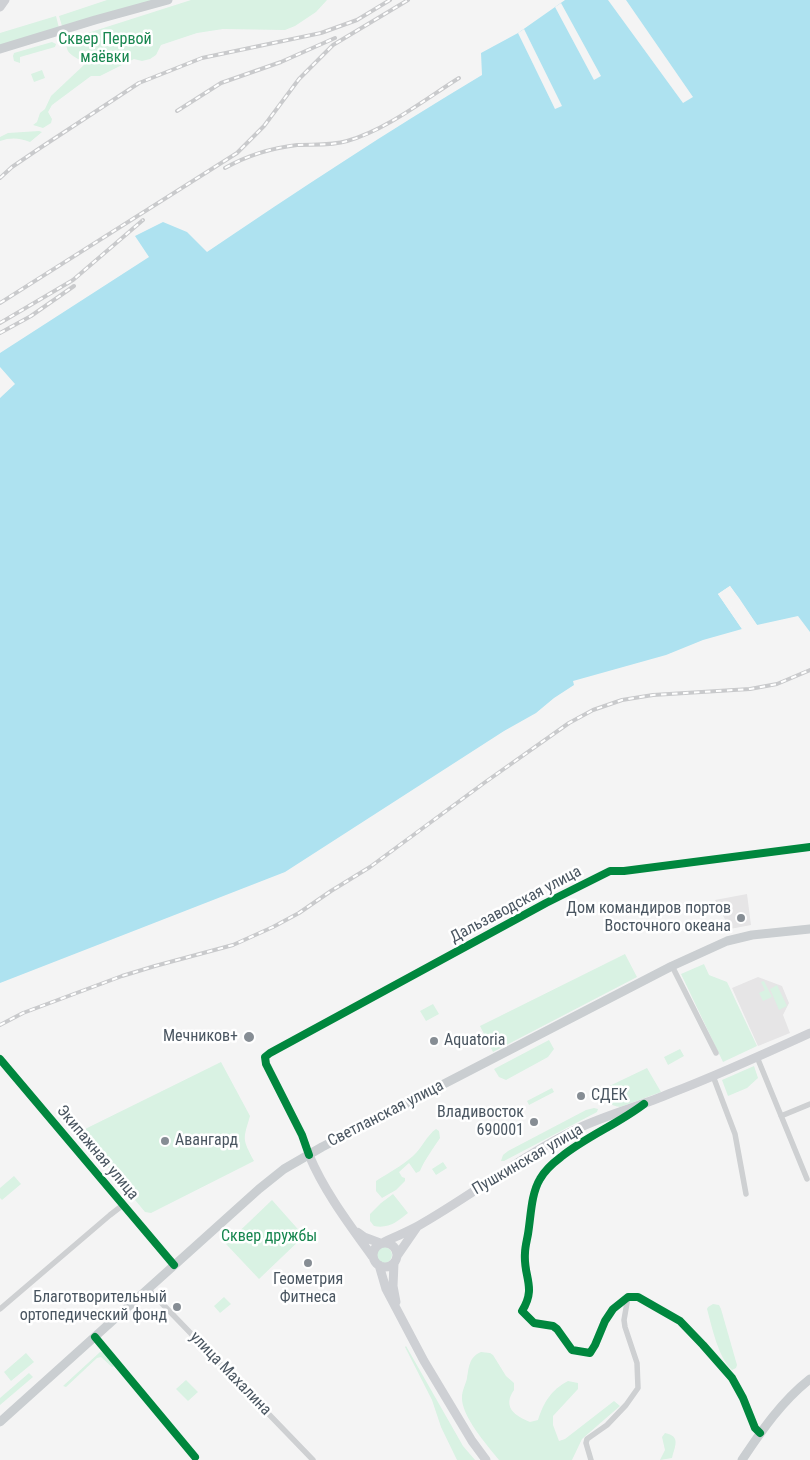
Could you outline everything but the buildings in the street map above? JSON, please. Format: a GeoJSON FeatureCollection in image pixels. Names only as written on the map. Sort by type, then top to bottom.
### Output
{"type":"FeatureCollection","features":[{"type":"Feature","properties":{"kind":"main road"},"geometry":{"type":"LineString","coordinates":[[0,7],[5,0]]}},
{"type":"Feature","properties":{"kind":"main road"},"geometry":{"type":"LineString","coordinates":[[0,49],[168,0]]}},
{"type":"Feature","properties":{"kind":"main road","name":"Светланская улица"},"geometry":{"type":"LineString","coordinates":[[0,1422],[259,1189],[284,1169],[672,966],[727,941],[752,935],[810,929]]}},
{"type":"Feature","properties":{"kind":"main road","name":"Пушкинская улица"},"geometry":{"type":"LineString","coordinates":[[382,1243],[417,1226],[510,1166],[579,1128],[713,1076],[810,1033]]}},
{"type":"Feature","properties":{"kind":"main road"},"geometry":{"type":"LineString","coordinates":[[309,1155],[316,1171],[379,1266],[386,1289],[424,1361],[486,1460]]}},
{"type":"Feature","properties":{"kind":"main road","name":"Пушкинская улица"},"geometry":{"type":"LineString","coordinates":[[395,1260],[417,1226]]}},
{"type":"Feature","properties":{"kind":"main road"},"geometry":{"type":"LineString","coordinates":[[353,1229],[364,1237],[382,1243],[389,1243],[397,1251],[393,1286],[397,1310]]}},
{"type":"Feature","properties":{"kind":"main road"},"geometry":{"type":"LineString","coordinates":[[372,1256],[374,1248],[382,1243]]}},
{"type":"Feature","properties":{"kind":"main road"},"geometry":{"type":"LineString","coordinates":[[379,1266],[389,1266],[395,1260]]}},
{"type":"Feature","properties":{"kind":"main road"},"geometry":{"type":"LineString","coordinates":[[742,1460],[760,1433],[791,1396],[810,1379]]}},
{"type":"Feature","properties":{"kind":"street","name":"Дальзаводская улица"},"geometry":{"type":"LineString","coordinates":[[309,1155],[302,1135],[266,1064],[265,1058],[267,1055],[610,871],[620,872],[810,847]]}},
{"type":"Feature","properties":{"kind":"street"},"geometry":{"type":"LineString","coordinates":[[672,966],[716,1054]]}},
{"type":"Feature","properties":{"kind":"street"},"geometry":{"type":"LineString","coordinates":[[757,1057],[807,1179]]}},
{"type":"Feature","properties":{"kind":"street","name":"Экипажная улица"},"geometry":{"type":"LineString","coordinates":[[0,1059],[174,1265]]}},
{"type":"Feature","properties":{"kind":"street"},"geometry":{"type":"LineString","coordinates":[[713,1076],[734,1134],[746,1194]]}},
{"type":"Feature","properties":{"kind":"street"},"geometry":{"type":"LineString","coordinates":[[644,1104],[630,1115],[576,1146],[548,1168],[540,1179],[533,1200],[525,1252],[530,1288],[527,1304],[522,1311],[534,1323],[553,1326],[557,1329],[572,1350],[590,1353],[596,1345],[609,1315],[620,1302],[628,1297],[638,1297],[664,1310],[680,1321],[732,1378],[743,1398],[755,1428],[760,1433]]}},
{"type":"Feature","properties":{"kind":"street"},"geometry":{"type":"LineString","coordinates":[[781,1116],[810,1104]]}},
{"type":"Feature","properties":{"kind":"street","name":"Экипажная улица"},"geometry":{"type":"LineString","coordinates":[[0,1309],[123,1205]]}},
{"type":"Feature","properties":{"kind":"street","name":"улица Махалина"},"geometry":{"type":"LineString","coordinates":[[148,1289],[313,1460]]}},
{"type":"Feature","properties":{"kind":"street"},"geometry":{"type":"LineString","coordinates":[[590,1460],[586,1444],[588,1439],[607,1425],[626,1405],[638,1388],[637,1363],[624,1320],[628,1297]]}},
{"type":"Feature","properties":{"kind":"street"},"geometry":{"type":"LineString","coordinates":[[94,1337],[195,1457]]}},
{"type":"Feature","properties":{"kind":"shaded area"},"geometry":{"type":"Polygon","coordinates":[[[747,894],[751,925],[730,929],[715,900],[747,894]]]}},
{"type":"Feature","properties":{"kind":"shaded area"},"geometry":{"type":"Polygon","coordinates":[[[758,977],[782,986],[789,1003],[783,1015],[790,1033],[758,1046],[732,988],[758,977]]]}},
{"type":"Feature","properties":{"kind":"green space"},"geometry":{"type":"Polygon","coordinates":[[[107,0],[154,0],[62,26],[59,16],[107,0]]]}},
{"type":"Feature","properties":{"kind":"green space","name":"Сквер Первой маёвки"},"geometry":{"type":"Polygon","coordinates":[[[191,0],[327,0],[316,12],[295,26],[285,30],[223,29],[197,33],[161,45],[156,55],[150,59],[142,61],[134,59],[100,76],[91,76],[52,105],[48,112],[52,119],[51,123],[43,128],[33,125],[37,122],[40,113],[45,109],[51,96],[85,64],[68,51],[67,44],[69,39],[191,0]]]}},
{"type":"Feature","properties":{"kind":"green space"},"geometry":{"type":"Polygon","coordinates":[[[56,16],[59,28],[0,46],[0,33],[56,16]]]}},
{"type":"Feature","properties":{"kind":"green space"},"geometry":{"type":"Polygon","coordinates":[[[52,42],[56,44],[55,47],[20,57],[20,63],[14,61],[14,53],[52,42]]]}},
{"type":"Feature","properties":{"kind":"green space"},"geometry":{"type":"Polygon","coordinates":[[[42,70],[45,78],[34,82],[31,74],[42,70]]]}},
{"type":"Feature","properties":{"kind":"green space"},"geometry":{"type":"Polygon","coordinates":[[[42,132],[30,142],[15,138],[0,141],[0,137],[8,133],[42,132]]]}},
{"type":"Feature","properties":{"kind":"green space"},"geometry":{"type":"Polygon","coordinates":[[[625,954],[637,977],[493,1052],[480,1026],[625,954]]]}},
{"type":"Feature","properties":{"kind":"green space"},"geometry":{"type":"Polygon","coordinates":[[[704,964],[709,975],[727,982],[757,1046],[723,1062],[681,974],[704,964]]]}},
{"type":"Feature","properties":{"kind":"green space"},"geometry":{"type":"Polygon","coordinates":[[[764,981],[772,997],[763,1001],[759,993],[765,990],[761,982],[764,981]]]}},
{"type":"Feature","properties":{"kind":"green space"},"geometry":{"type":"Polygon","coordinates":[[[777,985],[787,1006],[779,1010],[770,989],[777,985]]]}},
{"type":"Feature","properties":{"kind":"green space"},"geometry":{"type":"Polygon","coordinates":[[[433,1004],[439,1014],[426,1021],[420,1011],[433,1004]]]}},
{"type":"Feature","properties":{"kind":"green space"},"geometry":{"type":"Polygon","coordinates":[[[549,1040],[554,1049],[548,1057],[506,1080],[499,1077],[494,1069],[549,1040]]]}},
{"type":"Feature","properties":{"kind":"green space"},"geometry":{"type":"Polygon","coordinates":[[[680,1049],[684,1056],[668,1065],[664,1057],[680,1049]]]}},
{"type":"Feature","properties":{"kind":"green space","name":"Авангард"},"geometry":{"type":"Polygon","coordinates":[[[221,1062],[250,1116],[245,1139],[247,1148],[254,1161],[151,1213],[145,1212],[79,1132],[221,1062]]]}},
{"type":"Feature","properties":{"kind":"green space"},"geometry":{"type":"Polygon","coordinates":[[[754,1066],[758,1078],[747,1088],[728,1096],[722,1080],[754,1066]]]}},
{"type":"Feature","properties":{"kind":"green space"},"geometry":{"type":"Polygon","coordinates":[[[647,1068],[661,1092],[620,1107],[608,1102],[601,1090],[647,1068]]]}},
{"type":"Feature","properties":{"kind":"green space"},"geometry":{"type":"Polygon","coordinates":[[[552,1088],[554,1092],[529,1105],[527,1101],[552,1088]]]}},
{"type":"Feature","properties":{"kind":"green space"},"geometry":{"type":"Polygon","coordinates":[[[598,1109],[597,1112],[501,1161],[503,1155],[508,1151],[586,1110],[598,1109]]]}},
{"type":"Feature","properties":{"kind":"green space"},"geometry":{"type":"Polygon","coordinates":[[[436,1129],[439,1131],[440,1138],[420,1171],[416,1173],[409,1163],[399,1172],[405,1178],[405,1181],[396,1190],[382,1198],[376,1191],[376,1181],[413,1156],[436,1129]]]}},
{"type":"Feature","properties":{"kind":"green space"},"geometry":{"type":"Polygon","coordinates":[[[443,1162],[447,1168],[436,1175],[432,1169],[443,1162]]]}},
{"type":"Feature","properties":{"kind":"green space"},"geometry":{"type":"Polygon","coordinates":[[[14,1176],[21,1184],[2,1200],[0,1198],[0,1188],[14,1176]]]}},
{"type":"Feature","properties":{"kind":"green space"},"geometry":{"type":"Polygon","coordinates":[[[393,1194],[408,1213],[389,1225],[374,1226],[370,1221],[370,1214],[393,1194]]]}},
{"type":"Feature","properties":{"kind":"green space","name":"Сквер дружбы"},"geometry":{"type":"Polygon","coordinates":[[[272,1200],[304,1236],[259,1279],[226,1244],[272,1200]]]}},
{"type":"Feature","properties":{"kind":"green space"},"geometry":{"type":"Polygon","coordinates":[[[384,1247],[390,1249],[392,1255],[390,1261],[384,1263],[378,1261],[376,1255],[378,1249],[384,1247]]]}},
{"type":"Feature","properties":{"kind":"green space"},"geometry":{"type":"Polygon","coordinates":[[[224,1297],[231,1304],[220,1313],[214,1306],[224,1297]]]}},
{"type":"Feature","properties":{"kind":"green space"},"geometry":{"type":"Polygon","coordinates":[[[713,1304],[719,1305],[721,1309],[737,1365],[732,1370],[723,1358],[713,1333],[707,1309],[713,1304]]]}},
{"type":"Feature","properties":{"kind":"green space"},"geometry":{"type":"Polygon","coordinates":[[[406,1346],[463,1446],[475,1460],[457,1460],[441,1427],[432,1400],[406,1346]]]}},
{"type":"Feature","properties":{"kind":"green space"},"geometry":{"type":"Polygon","coordinates":[[[100,1352],[104,1353],[115,1366],[112,1367],[101,1357],[97,1358],[66,1387],[63,1386],[100,1352]]]}},
{"type":"Feature","properties":{"kind":"green space"},"geometry":{"type":"Polygon","coordinates":[[[481,1352],[493,1355],[506,1376],[514,1383],[514,1390],[509,1401],[510,1406],[515,1414],[530,1422],[538,1420],[546,1402],[557,1388],[568,1381],[578,1383],[578,1389],[553,1416],[553,1425],[559,1441],[565,1439],[614,1401],[620,1406],[582,1439],[572,1460],[499,1460],[470,1421],[463,1405],[462,1394],[470,1363],[481,1352]]]}},
{"type":"Feature","properties":{"kind":"green space"},"geometry":{"type":"Polygon","coordinates":[[[26,1353],[34,1362],[11,1381],[4,1372],[26,1353]]]}},
{"type":"Feature","properties":{"kind":"green space"},"geometry":{"type":"Polygon","coordinates":[[[29,1373],[33,1377],[0,1405],[0,1398],[29,1373]]]}},
{"type":"Feature","properties":{"kind":"green space"},"geometry":{"type":"Polygon","coordinates":[[[186,1380],[198,1392],[188,1401],[176,1389],[186,1380]]]}},
{"type":"Feature","properties":{"kind":"green space"},"geometry":{"type":"Polygon","coordinates":[[[665,1433],[673,1436],[676,1442],[672,1458],[660,1460],[665,1450],[662,1437],[665,1433]]]}},
{"type":"Feature","properties":{"kind":"water"},"geometry":{"type":"Polygon","coordinates":[[[565,0],[810,0],[810,632],[798,616],[757,625],[730,586],[718,594],[742,629],[703,640],[666,655],[573,681],[574,685],[536,713],[504,731],[285,872],[0,983],[0,398],[15,384],[0,367],[0,353],[149,257],[135,236],[163,222],[187,232],[207,252],[343,162],[482,75],[481,53],[518,33],[565,0]]]}},
{"type":"Feature","properties":{"kind":"pier"},"geometry":{"type":"Polygon","coordinates":[[[608,0],[626,0],[693,97],[683,103],[608,0]]]}},
{"type":"Feature","properties":{"kind":"pier"},"geometry":{"type":"Polygon","coordinates":[[[561,3],[601,76],[594,80],[555,7],[561,3]]]}},
{"type":"Feature","properties":{"kind":"pier"},"geometry":{"type":"Polygon","coordinates":[[[524,29],[562,106],[555,109],[518,33],[524,29]]]}},
{"type":"Feature","properties":{"kind":"pier"},"geometry":{"type":"Polygon","coordinates":[[[730,586],[757,625],[755,626],[729,589],[722,594],[745,628],[742,629],[718,594],[730,586]]]}},
{"type":"Feature","properties":{"kind":"railway"},"geometry":{"type":"LineString","coordinates":[[0,178],[12,167],[139,83],[202,58],[321,33],[357,20],[390,0]]}},
{"type":"Feature","properties":{"kind":"railway"},"geometry":{"type":"LineString","coordinates":[[0,303],[237,153],[264,126],[299,79],[333,45],[408,0]]}},
{"type":"Feature","properties":{"kind":"railway"},"geometry":{"type":"LineString","coordinates":[[177,111],[221,83],[281,62],[335,38]]}},
{"type":"Feature","properties":{"kind":"railway"},"geometry":{"type":"LineString","coordinates":[[225,168],[242,159],[269,150],[297,145],[335,144],[362,136],[404,114],[459,78]]}},
{"type":"Feature","properties":{"kind":"railway"},"geometry":{"type":"LineString","coordinates":[[0,323],[73,280],[143,220]]}},
{"type":"Feature","properties":{"kind":"railway"},"geometry":{"type":"LineString","coordinates":[[0,333],[31,316],[74,286]]}},
{"type":"Feature","properties":{"kind":"railway"},"geometry":{"type":"LineString","coordinates":[[0,1025],[23,1013],[122,976],[233,945],[273,927],[299,913],[370,867],[569,723],[593,710],[622,700],[653,695],[750,689],[777,684],[810,670]]}},
{"type":"Feature","properties":{"kind":"cycle path"},"geometry":{"type":"LineString","coordinates":[[309,1155],[302,1135],[266,1064],[265,1057],[270,1053],[546,903],[610,871],[624,871],[810,847]]}},
{"type":"Feature","properties":{"kind":"cycle path"},"geometry":{"type":"LineString","coordinates":[[0,1059],[174,1265]]}},
{"type":"Feature","properties":{"kind":"cycle path"},"geometry":{"type":"LineString","coordinates":[[644,1104],[571,1150],[552,1164],[540,1179],[533,1198],[525,1248],[529,1295],[522,1311],[534,1323],[553,1326],[557,1329],[572,1350],[590,1353],[605,1321],[613,1309],[628,1297],[638,1297],[680,1321],[703,1345],[732,1378],[743,1398],[755,1428],[760,1433]]}},
{"type":"Feature","properties":{"kind":"cycle path"},"geometry":{"type":"LineString","coordinates":[[95,1337],[195,1457]]}},
{"type":"Feature","properties":{"kind":"place","name":"Дом командиров портов Восточного океана"},"geometry":{"type":"Point","coordinates":[741,918]}},
{"type":"Feature","properties":{"kind":"place","name":"Мечников+"},"geometry":{"type":"Point","coordinates":[249,1037]}},
{"type":"Feature","properties":{"kind":"place","name":"Aquatoria"},"geometry":{"type":"Point","coordinates":[434,1041]}},
{"type":"Feature","properties":{"kind":"place","name":"СДЕК"},"geometry":{"type":"Point","coordinates":[581,1096]}},
{"type":"Feature","properties":{"kind":"place","name":"Владивосток 690001"},"geometry":{"type":"Point","coordinates":[534,1122]}},
{"type":"Feature","properties":{"kind":"place","name":"Авангард"},"geometry":{"type":"Point","coordinates":[165,1141]}},
{"type":"Feature","properties":{"kind":"place","name":"Геометрия Фитнеса"},"geometry":{"type":"Point","coordinates":[308,1263]}},
{"type":"Feature","properties":{"kind":"place","name":"Благотворительный ортопедический фонд"},"geometry":{"type":"Point","coordinates":[177,1307]}}]}
